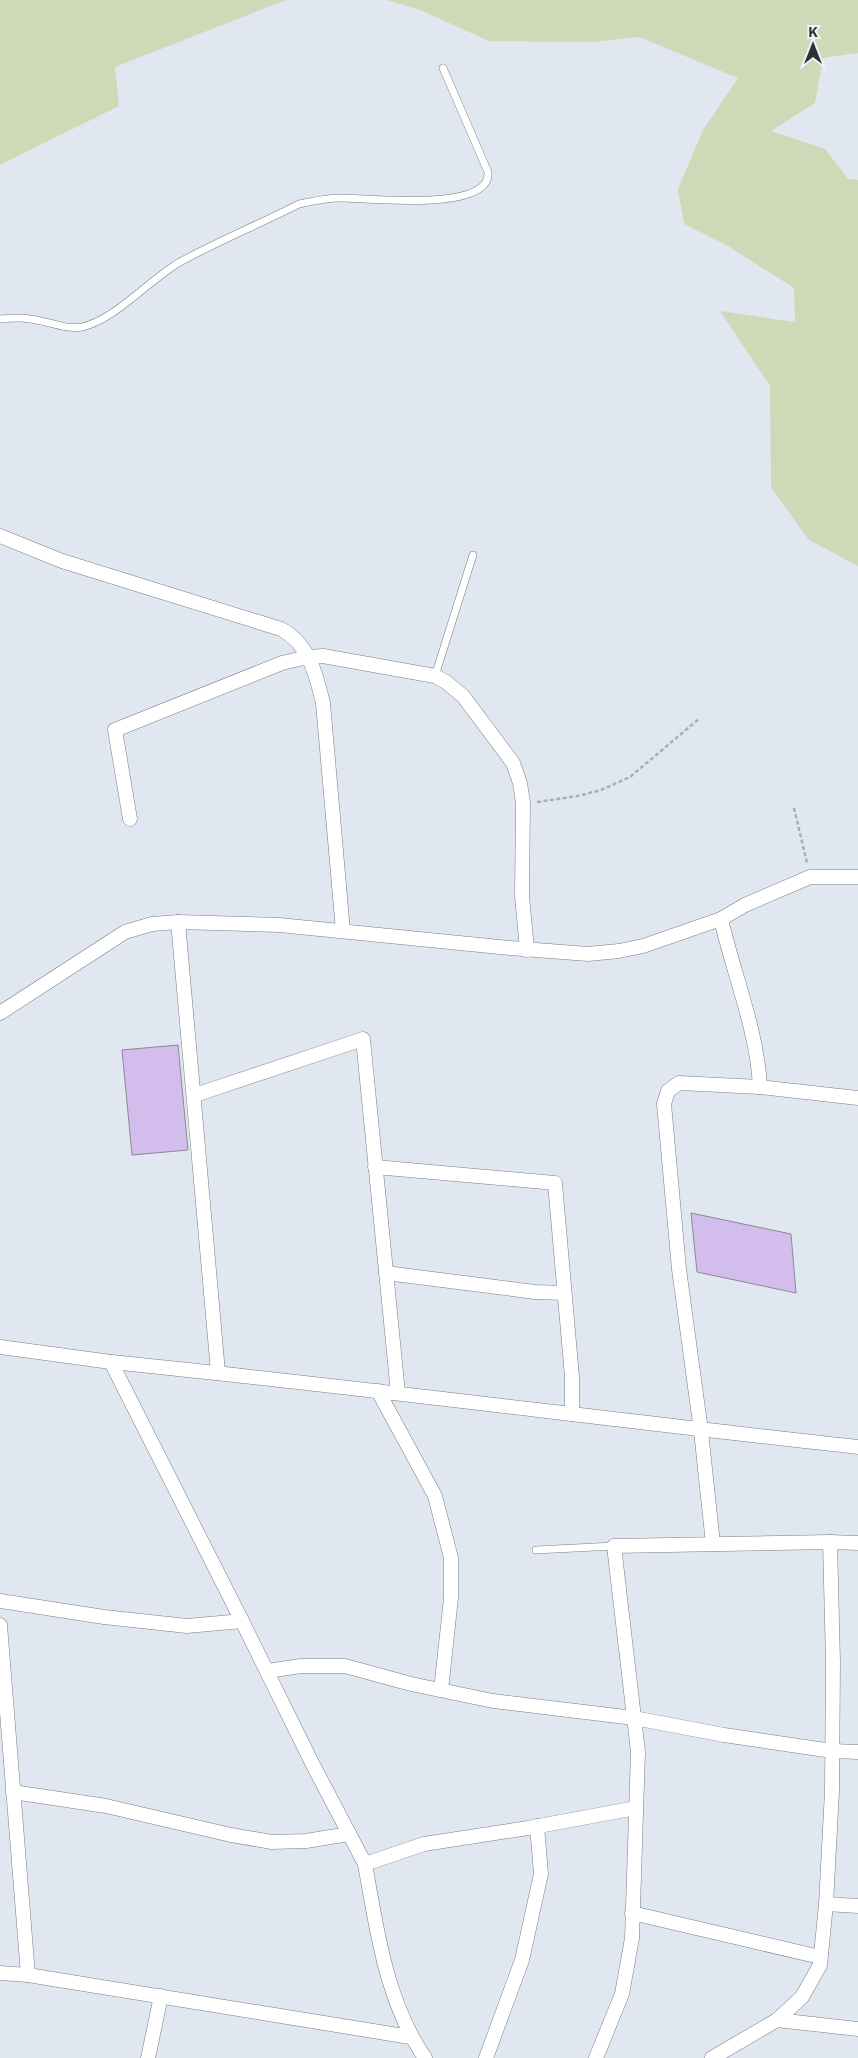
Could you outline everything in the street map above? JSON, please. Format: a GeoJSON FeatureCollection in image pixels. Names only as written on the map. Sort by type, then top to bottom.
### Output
{"type":"FeatureCollection","features":[{"type":"Feature","properties":{"kind":"street"},"geometry":{"type":"LineString","coordinates":[[0,536],[62,561],[281,629],[299,642],[308,657],[319,686],[325,720],[343,931]]}},
{"type":"Feature","properties":{"kind":"street"},"geometry":{"type":"LineString","coordinates":[[130,819],[116,730],[282,663],[308,657],[336,658],[435,676],[446,682],[463,696],[513,763],[520,783],[524,802],[522,880],[527,950]]}},
{"type":"Feature","properties":{"kind":"street"},"geometry":{"type":"LineString","coordinates":[[0,1013],[125,932],[152,924],[178,922],[279,925],[527,950],[588,954],[619,952],[643,946],[721,919],[745,905],[810,877],[858,877]]}},
{"type":"Feature","properties":{"kind":"street"},"geometry":{"type":"LineString","coordinates":[[721,919],[730,958],[753,1031],[760,1087]]}},
{"type":"Feature","properties":{"kind":"street"},"geometry":{"type":"LineString","coordinates":[[178,922],[195,1095],[218,1372]]}},
{"type":"Feature","properties":{"kind":"street"},"geometry":{"type":"LineString","coordinates":[[195,1095],[363,1039],[398,1393]]}},
{"type":"Feature","properties":{"kind":"street"},"geometry":{"type":"LineString","coordinates":[[713,1544],[701,1431],[679,1268],[664,1104],[665,1097],[673,1086],[686,1082],[760,1087],[858,1098]]}},
{"type":"Feature","properties":{"kind":"street"},"geometry":{"type":"LineString","coordinates":[[375,1167],[555,1183],[572,1377],[572,1414]]}},
{"type":"Feature","properties":{"kind":"street"},"geometry":{"type":"LineString","coordinates":[[386,1273],[535,1292],[564,1293]]}},
{"type":"Feature","properties":{"kind":"street"},"geometry":{"type":"LineString","coordinates":[[0,1347],[111,1362],[218,1372],[398,1393],[701,1431],[858,1447]]}},
{"type":"Feature","properties":{"kind":"street"},"geometry":{"type":"LineString","coordinates":[[111,1362],[365,1864],[384,1965],[410,2037],[425,2058]]}},
{"type":"Feature","properties":{"kind":"street"},"geometry":{"type":"LineString","coordinates":[[378,1391],[435,1496],[451,1558],[451,1598],[442,1690]]}},
{"type":"Feature","properties":{"kind":"street"},"geometry":{"type":"LineString","coordinates":[[712,2058],[777,2020],[802,1997],[820,1965],[826,1904],[832,1751],[833,1662],[830,1542]]}},
{"type":"Feature","properties":{"kind":"street"},"geometry":{"type":"LineString","coordinates":[[596,2058],[622,1994],[632,1938],[638,1752],[614,1546],[858,1543]]}},
{"type":"Feature","properties":{"kind":"street"},"geometry":{"type":"LineString","coordinates":[[0,1601],[104,1617],[186,1626],[242,1620]]}},
{"type":"Feature","properties":{"kind":"street"},"geometry":{"type":"LineString","coordinates":[[0,1625],[4,1718],[13,1792],[28,1975]]}},
{"type":"Feature","properties":{"kind":"street"},"geometry":{"type":"LineString","coordinates":[[267,1671],[301,1666],[345,1666],[493,1702],[634,1718],[724,1735],[832,1751],[858,1752]]}},
{"type":"Feature","properties":{"kind":"street"},"geometry":{"type":"LineString","coordinates":[[13,1792],[106,1806],[231,1835],[272,1842],[306,1841],[349,1834]]}},
{"type":"Feature","properties":{"kind":"street"},"geometry":{"type":"LineString","coordinates":[[365,1864],[424,1844],[636,1808]]}},
{"type":"Feature","properties":{"kind":"street"},"geometry":{"type":"LineString","coordinates":[[486,2058],[522,1960],[541,1874],[537,1826]]}},
{"type":"Feature","properties":{"kind":"street"},"geometry":{"type":"LineString","coordinates":[[826,1904],[858,1906]]}},
{"type":"Feature","properties":{"kind":"street"},"geometry":{"type":"LineString","coordinates":[[632,1913],[820,1957]]}},
{"type":"Feature","properties":{"kind":"street"},"geometry":{"type":"LineString","coordinates":[[0,1973],[28,1975],[410,2037]]}},
{"type":"Feature","properties":{"kind":"street"},"geometry":{"type":"LineString","coordinates":[[148,2058],[161,1996]]}},
{"type":"Feature","properties":{"kind":"street"},"geometry":{"type":"LineString","coordinates":[[777,2020],[858,2030]]}},
{"type":"Feature","properties":{"kind":"lane"},"geometry":{"type":"LineString","coordinates":[[0,319],[30,319],[67,327],[81,327],[95,323],[108,316],[160,274],[180,262],[299,204],[339,198],[398,201],[433,200],[479,191],[486,184],[488,172],[443,68]]}},
{"type":"Feature","properties":{"kind":"lane"},"geometry":{"type":"LineString","coordinates":[[435,676],[472,555]]}},
{"type":"Feature","properties":{"kind":"lane"},"geometry":{"type":"LineString","coordinates":[[536,1550],[614,1546]]}},
{"type":"Feature","properties":{"kind":"path"},"geometry":{"type":"LineString","coordinates":[[524,802],[556,800],[578,796],[602,790],[630,778],[700,718]]}},
{"type":"Feature","properties":{"kind":"path"},"geometry":{"type":"LineString","coordinates":[[794,808],[810,877]]}},
{"type":"Feature","properties":{"kind":"green space"},"geometry":{"type":"Polygon","coordinates":[[[0,0],[286,0],[115,67],[119,106],[0,165],[0,0]]]}},
{"type":"Feature","properties":{"kind":"green space"},"geometry":{"type":"Polygon","coordinates":[[[387,0],[858,0],[858,53],[823,58],[815,103],[771,131],[825,149],[848,179],[858,180],[858,566],[809,540],[771,487],[770,386],[720,311],[795,322],[794,288],[728,246],[684,224],[678,189],[703,130],[738,78],[639,37],[591,42],[489,41],[420,10],[387,0]]]}},
{"type":"Feature","properties":{"kind":"building"},"geometry":{"type":"Polygon","coordinates":[[[178,1045],[188,1150],[132,1155],[122,1050],[178,1045]]]}},
{"type":"Feature","properties":{"kind":"building"},"geometry":{"type":"Polygon","coordinates":[[[691,1213],[791,1234],[796,1293],[697,1272],[691,1213]]]}}]}
